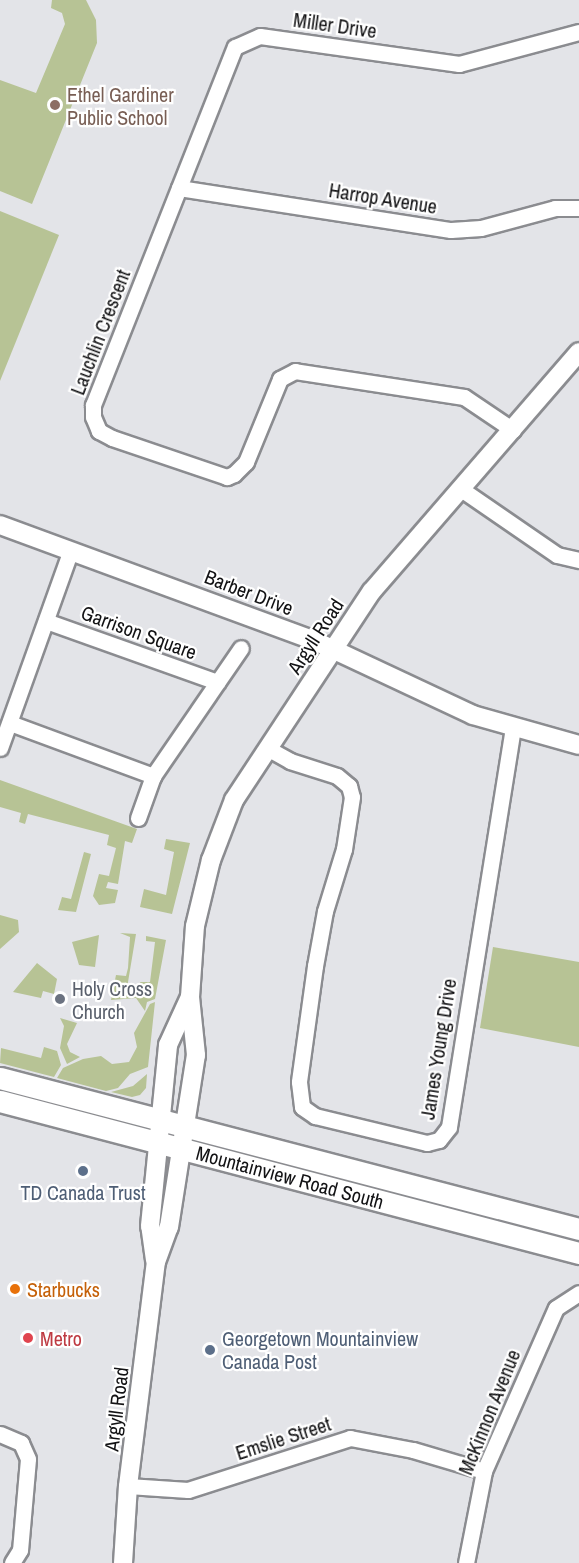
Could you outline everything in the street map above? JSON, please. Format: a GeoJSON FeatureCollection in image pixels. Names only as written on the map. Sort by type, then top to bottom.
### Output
{"type":"FeatureCollection","features":[{"type":"Feature","properties":{"kind":"main road","name":"Mountainview Road South"},"geometry":{"type":"LineString","coordinates":[[0,1077],[579,1229]]}},
{"type":"Feature","properties":{"kind":"main road","name":"Mountainview Road South"},"geometry":{"type":"LineString","coordinates":[[0,1101],[579,1253]]}},
{"type":"Feature","properties":{"kind":"street","name":"Miller Drive"},"geometry":{"type":"LineString","coordinates":[[179,188],[235,47],[247,39],[260,36],[459,64],[579,32]]}},
{"type":"Feature","properties":{"kind":"street","name":"Harrop Avenue"},"geometry":{"type":"LineString","coordinates":[[179,188],[451,230],[481,228],[555,208],[579,208]]}},
{"type":"Feature","properties":{"kind":"street","name":"Lauchlin Crescent"},"geometry":{"type":"LineString","coordinates":[[179,188],[93,405],[93,417],[99,430],[214,474],[234,474],[246,462],[276,386],[284,376],[295,371],[465,397],[513,430]]}},
{"type":"Feature","properties":{"kind":"street","name":"Argyll Road"},"geometry":{"type":"LineString","coordinates":[[123,1563],[128,1486],[156,1262],[169,1227],[196,1054],[190,997],[195,926],[211,860],[234,800],[388,571],[579,352]]}},
{"type":"Feature","properties":{"kind":"street"},"geometry":{"type":"LineString","coordinates":[[461,489],[557,555],[579,560]]}},
{"type":"Feature","properties":{"kind":"street","name":"Barber Drive"},"geometry":{"type":"LineString","coordinates":[[0,525],[333,650],[462,711],[579,745]]}},
{"type":"Feature","properties":{"kind":"street"},"geometry":{"type":"LineString","coordinates":[[0,748],[71,550]]}},
{"type":"Feature","properties":{"kind":"street","name":"Garrison Square"},"geometry":{"type":"LineString","coordinates":[[46,621],[217,682]]}},
{"type":"Feature","properties":{"kind":"street"},"geometry":{"type":"LineString","coordinates":[[138,818],[153,776],[241,648]]}},
{"type":"Feature","properties":{"kind":"street"},"geometry":{"type":"LineString","coordinates":[[9,723],[153,776]]}},
{"type":"Feature","properties":{"kind":"street","name":"James Young Drive"},"geometry":{"type":"LineString","coordinates":[[267,748],[290,761],[337,776],[349,786],[352,797],[345,849],[325,911],[315,966],[299,1082],[302,1107],[315,1116],[427,1143],[440,1140],[449,1127],[513,727]]}},
{"type":"Feature","properties":{"kind":"street","name":"Argyll Road"},"geometry":{"type":"LineString","coordinates":[[156,1262],[150,1226],[168,1045],[190,997]]}},
{"type":"Feature","properties":{"kind":"street","name":"McKinnon Avenue"},"geometry":{"type":"LineString","coordinates":[[466,1563],[484,1471],[556,1308],[579,1293]]}},
{"type":"Feature","properties":{"kind":"street"},"geometry":{"type":"LineString","coordinates":[[0,1434],[21,1443],[28,1458],[20,1550],[12,1563]]}},
{"type":"Feature","properties":{"kind":"street","name":"Emslie Street"},"geometry":{"type":"LineString","coordinates":[[128,1486],[188,1490],[350,1438],[413,1450],[484,1471]]}},
{"type":"Feature","properties":{"kind":"green space"},"geometry":{"type":"Polygon","coordinates":[[[52,0],[86,0],[96,20],[97,43],[32,204],[0,191],[0,80],[36,93],[65,24],[62,13],[51,8],[52,0]]]}},
{"type":"Feature","properties":{"kind":"green space"},"geometry":{"type":"Polygon","coordinates":[[[0,211],[59,235],[0,381],[0,211]]]}},
{"type":"Feature","properties":{"kind":"green space"},"geometry":{"type":"Polygon","coordinates":[[[0,780],[137,829],[132,843],[125,841],[118,884],[108,882],[106,888],[118,890],[115,903],[99,905],[93,896],[99,874],[109,876],[116,848],[107,845],[109,835],[28,814],[25,824],[19,822],[21,813],[0,807],[0,780]]]}},
{"type":"Feature","properties":{"kind":"green space"},"geometry":{"type":"Polygon","coordinates":[[[166,839],[190,843],[172,914],[140,907],[144,889],[166,895],[174,852],[164,849],[166,839]]]}},
{"type":"Feature","properties":{"kind":"green space"},"geometry":{"type":"Polygon","coordinates":[[[84,852],[91,854],[76,912],[58,910],[62,897],[71,899],[84,852]]]}},
{"type":"Feature","properties":{"kind":"green space"},"geometry":{"type":"Polygon","coordinates":[[[0,915],[18,920],[19,932],[0,949],[0,915]]]}},
{"type":"Feature","properties":{"kind":"green space"},"geometry":{"type":"Polygon","coordinates":[[[120,933],[136,934],[127,988],[138,990],[140,982],[150,982],[155,942],[146,941],[146,936],[166,940],[155,999],[147,1002],[145,1011],[136,998],[111,1000],[116,975],[126,976],[128,968],[130,937],[120,933]]]}},
{"type":"Feature","properties":{"kind":"green space"},"geometry":{"type":"Polygon","coordinates":[[[99,935],[95,967],[79,965],[72,942],[99,935]]]}},
{"type":"Feature","properties":{"kind":"green space"},"geometry":{"type":"Polygon","coordinates":[[[493,947],[579,962],[579,1047],[480,1028],[493,947]]]}},
{"type":"Feature","properties":{"kind":"green space"},"geometry":{"type":"Polygon","coordinates":[[[37,963],[57,979],[54,994],[43,991],[41,998],[13,992],[37,963]]]}},
{"type":"Feature","properties":{"kind":"green space"},"geometry":{"type":"Polygon","coordinates":[[[155,1002],[148,1067],[130,1074],[118,1088],[106,1091],[57,1078],[63,1068],[83,1059],[101,1056],[112,1064],[129,1062],[137,1047],[134,1033],[150,1004],[155,1002]]]}},
{"type":"Feature","properties":{"kind":"green space"},"geometry":{"type":"Polygon","coordinates":[[[60,1018],[77,1023],[67,1044],[70,1052],[80,1057],[67,1064],[60,1048],[64,1026],[60,1018]]]}},
{"type":"Feature","properties":{"kind":"green space"},"geometry":{"type":"Polygon","coordinates":[[[44,1047],[57,1051],[61,1065],[54,1077],[0,1063],[1,1048],[41,1058],[44,1047]]]}},
{"type":"Feature","properties":{"kind":"green space"},"geometry":{"type":"Polygon","coordinates":[[[147,1074],[146,1088],[140,1095],[132,1097],[111,1092],[133,1086],[147,1074]]]}},
{"type":"Feature","properties":{"kind":"place","name":"Ethel Gardiner Public School"},"geometry":{"type":"Point","coordinates":[55,105]}},
{"type":"Feature","properties":{"kind":"place","name":"Holy Cross Church"},"geometry":{"type":"Point","coordinates":[60,999]}},
{"type":"Feature","properties":{"kind":"place","name":"TD Canada Trust"},"geometry":{"type":"Point","coordinates":[83,1171]}},
{"type":"Feature","properties":{"kind":"place","name":"Starbucks"},"geometry":{"type":"Point","coordinates":[15,1289]}},
{"type":"Feature","properties":{"kind":"place","name":"Metro"},"geometry":{"type":"Point","coordinates":[28,1338]}},
{"type":"Feature","properties":{"kind":"place","name":"Georgetown Mountainview Canada Post"},"geometry":{"type":"Point","coordinates":[210,1350]}}]}
